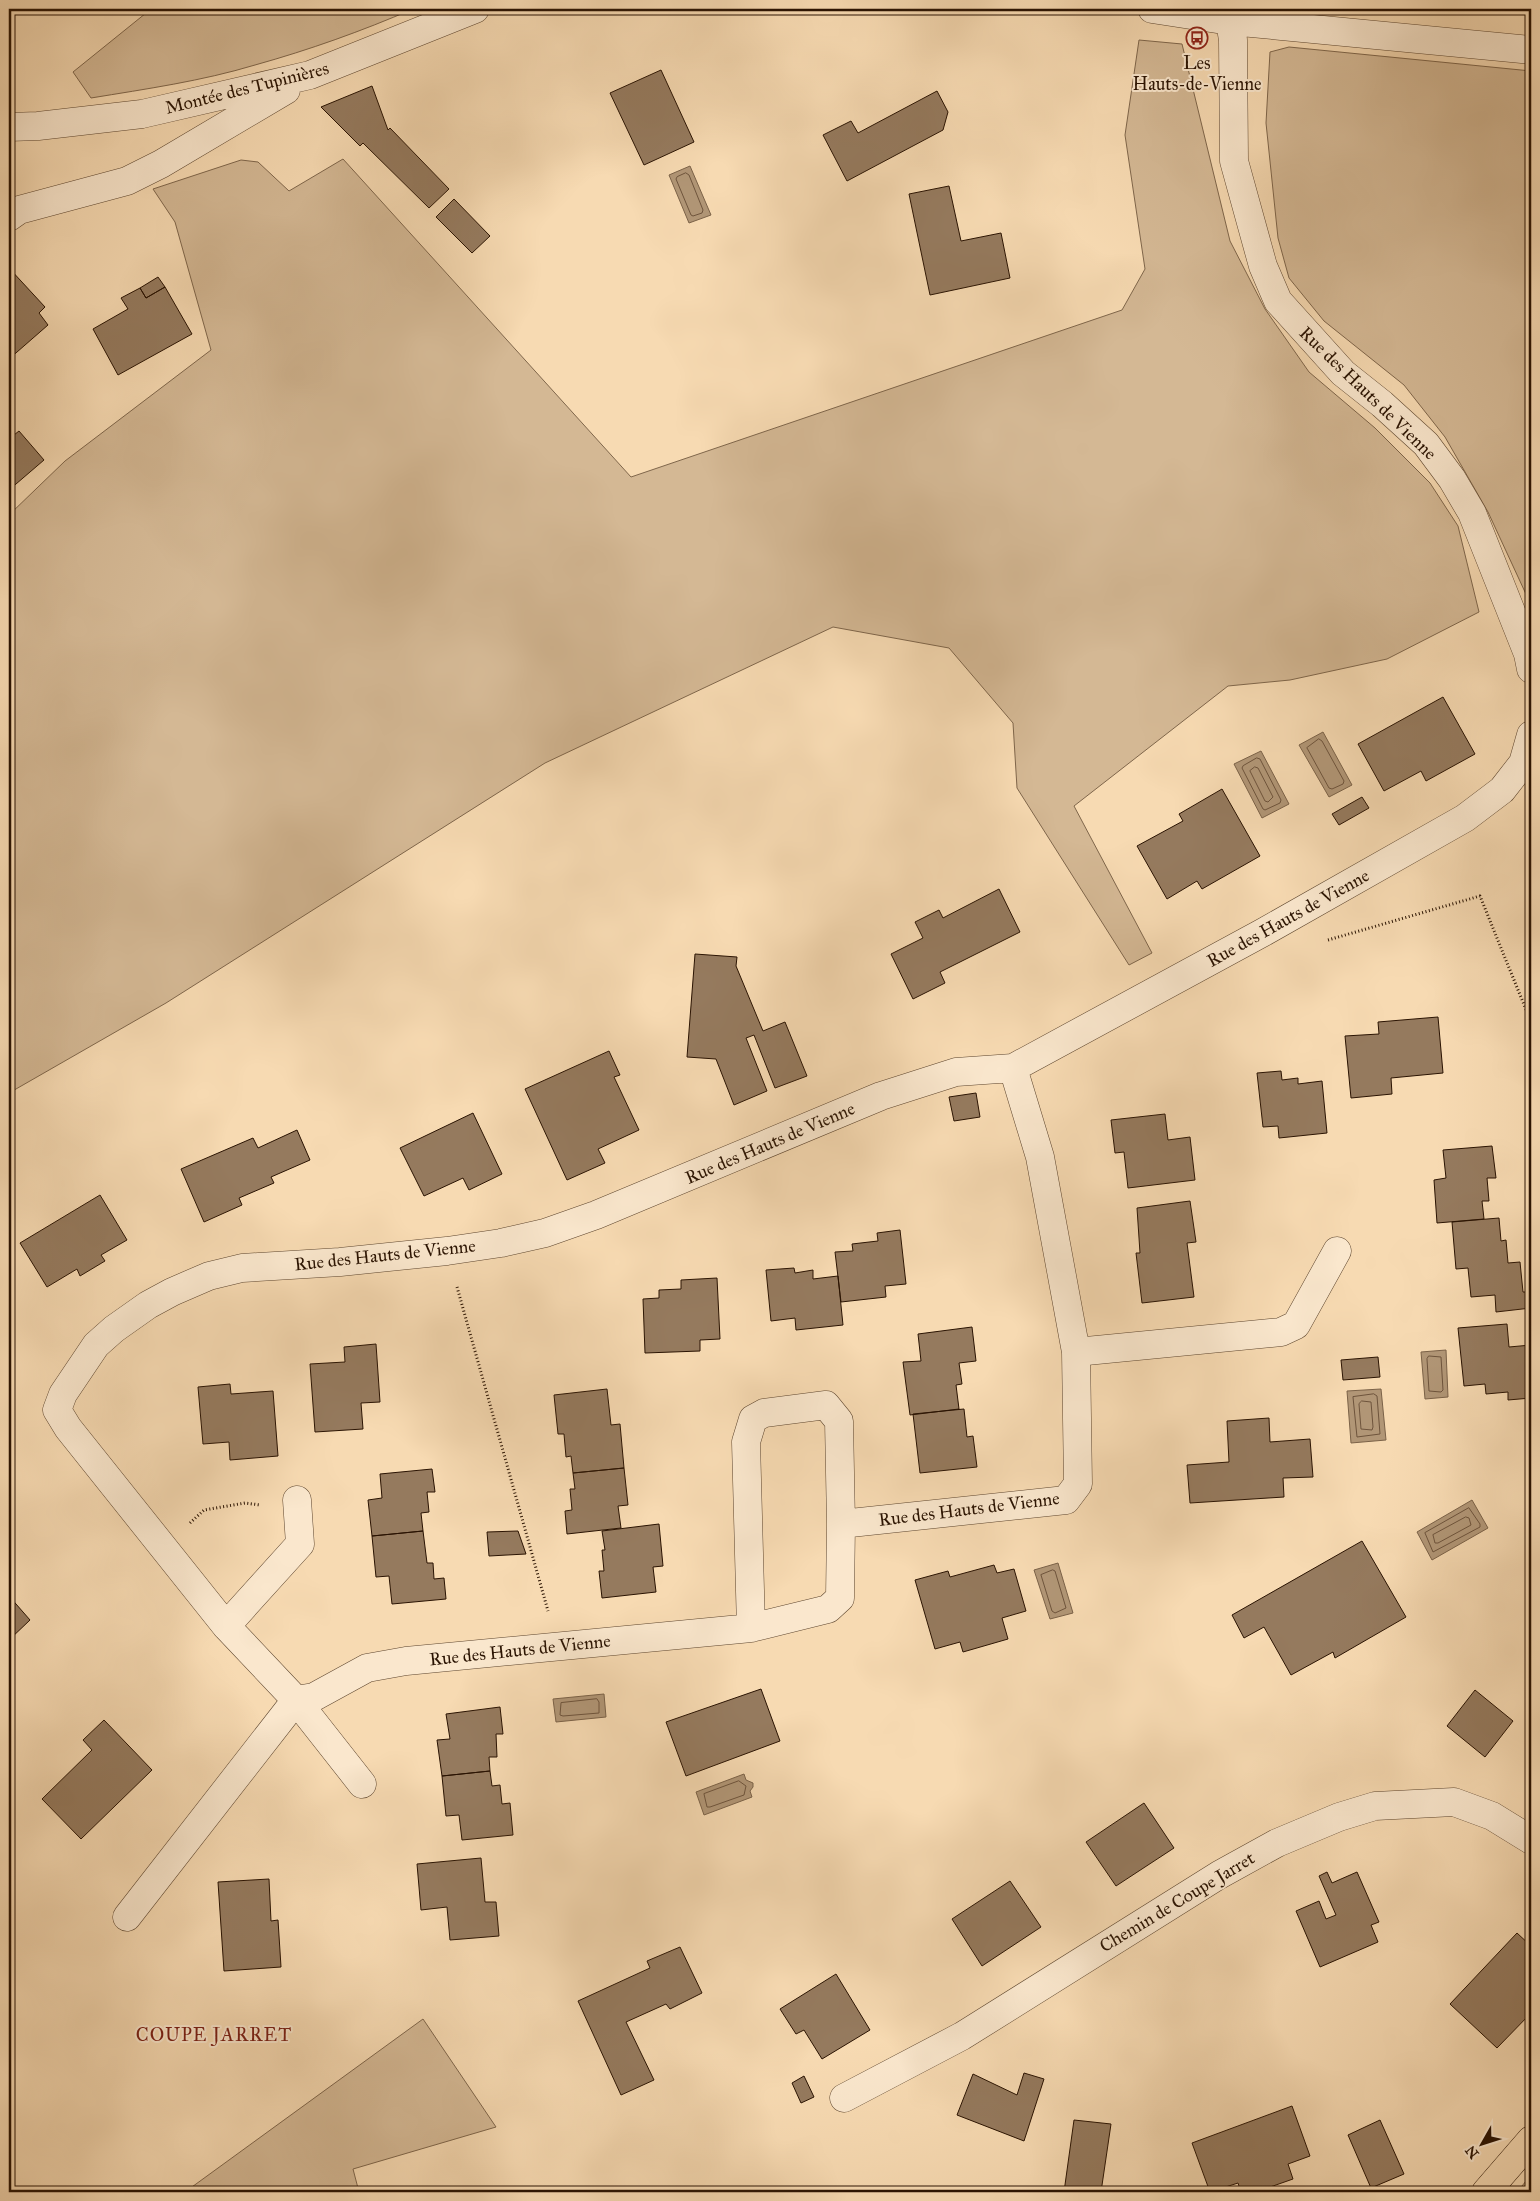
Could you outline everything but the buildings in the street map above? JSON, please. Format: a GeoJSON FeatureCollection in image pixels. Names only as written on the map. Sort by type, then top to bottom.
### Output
{"type":"FeatureCollection","features":[{"type":"Feature","properties":{"kind":"main road"},"geometry":{"type":"LineString","coordinates":[[1486,2192],[1531,2140]]}},
{"type":"Feature","properties":{"kind":"street","name":"Montée des Tupinières"},"geometry":{"type":"LineString","coordinates":[[9,127],[38,126],[142,114],[310,75],[475,9]]}},
{"type":"Feature","properties":{"kind":"street"},"geometry":{"type":"LineString","coordinates":[[1152,9],[1230,20],[1531,50]]}},
{"type":"Feature","properties":{"kind":"street","name":"Rue des Hauts de Vienne"},"geometry":{"type":"LineString","coordinates":[[1230,20],[1233,40],[1234,161],[1263,266],[1278,301],[1343,373],[1382,404],[1426,444],[1452,479],[1472,513],[1528,654],[1531,669]]}},
{"type":"Feature","properties":{"kind":"street"},"geometry":{"type":"LineString","coordinates":[[9,217],[19,210],[127,181],[161,164],[310,75]]}},
{"type":"Feature","properties":{"kind":"street","name":"Rue des Hauts de Vienne"},"geometry":{"type":"LineString","coordinates":[[362,1784],[296,1700],[226,1626],[68,1428],[57,1410],[62,1394],[96,1345],[148,1304],[209,1276],[242,1268],[340,1262],[447,1251],[545,1233],[596,1215],[881,1096],[956,1072],[1013,1068],[1262,934],[1466,818],[1502,790],[1523,763],[1531,735]]}},
{"type":"Feature","properties":{"kind":"street","name":"Rue des Hauts de Vienne"},"geometry":{"type":"LineString","coordinates":[[841,1524],[1066,1500],[1078,1484],[1076,1352],[1040,1157],[1013,1068]]}},
{"type":"Feature","properties":{"kind":"street"},"geometry":{"type":"LineString","coordinates":[[1076,1352],[1281,1332],[1296,1325],[1337,1250]]}},
{"type":"Feature","properties":{"kind":"street","name":"Rue des Hauts de Vienne"},"geometry":{"type":"LineString","coordinates":[[296,1700],[314,1697],[367,1668],[406,1661],[751,1628],[828,1609],[840,1598],[841,1524],[839,1421],[826,1406],[764,1412],[753,1419],[746,1442],[751,1628]]}},
{"type":"Feature","properties":{"kind":"street"},"geometry":{"type":"LineString","coordinates":[[226,1626],[300,1544],[297,1505]]}},
{"type":"Feature","properties":{"kind":"street"},"geometry":{"type":"LineString","coordinates":[[127,1917],[296,1700]]}},
{"type":"Feature","properties":{"kind":"street","name":"Chemin de Coupe Jarret"},"geometry":{"type":"LineString","coordinates":[[844,2098],[962,2036],[1219,1875],[1277,1844],[1339,1817],[1375,1806],[1454,1802],[1492,1816],[1531,1840]]}},
{"type":"Feature","properties":{"kind":"path"},"geometry":{"type":"LineString","coordinates":[[1327,940],[1480,896],[1531,1022]]}},
{"type":"Feature","properties":{"kind":"path"},"geometry":{"type":"LineString","coordinates":[[447,1251],[547,1600],[555,1646]]}},
{"type":"Feature","properties":{"kind":"path"},"geometry":{"type":"LineString","coordinates":[[164,1548],[204,1510],[245,1503],[297,1505]]}},
{"type":"Feature","properties":{"kind":"shaded area"},"geometry":{"type":"Polygon","coordinates":[[[151,9],[413,9],[335,40],[235,71],[174,84],[91,98],[73,72],[151,9]]]}},
{"type":"Feature","properties":{"kind":"shaded area"},"geometry":{"type":"Polygon","coordinates":[[[1139,40],[1182,44],[1230,241],[1265,309],[1309,372],[1375,428],[1430,483],[1458,526],[1479,612],[1387,659],[1290,680],[1228,686],[1074,806],[1152,953],[1129,965],[1017,788],[1013,723],[949,648],[833,627],[545,763],[166,1003],[9,1093],[9,515],[65,461],[211,350],[175,222],[153,189],[241,160],[258,162],[289,191],[343,159],[631,477],[1122,310],[1145,269],[1125,135],[1139,40]]]}},
{"type":"Feature","properties":{"kind":"shaded area"},"geometry":{"type":"Polygon","coordinates":[[[1289,47],[1531,71],[1531,605],[1488,512],[1445,437],[1404,385],[1324,321],[1289,278],[1278,238],[1266,123],[1270,52],[1289,47]]]}},
{"type":"Feature","properties":{"kind":"shaded area"},"geometry":{"type":"Polygon","coordinates":[[[423,2019],[496,2127],[353,2169],[359,2192],[185,2192],[423,2019]]]}},
{"type":"Feature","properties":{"kind":"shaded area"},"geometry":{"type":"Polygon","coordinates":[[[1531,2175],[1531,2192],[1517,2192],[1531,2175]]]}},
{"type":"Feature","properties":{"kind":"water"},"geometry":{"type":"Polygon","coordinates":[[[690,166],[711,215],[689,223],[669,175],[690,166]]]}},
{"type":"Feature","properties":{"kind":"water"},"geometry":{"type":"Polygon","coordinates":[[[1323,732],[1352,785],[1329,797],[1299,745],[1323,732]]]}},
{"type":"Feature","properties":{"kind":"water"},"geometry":{"type":"Polygon","coordinates":[[[1261,751],[1289,804],[1262,818],[1234,764],[1261,751]]]}},
{"type":"Feature","properties":{"kind":"water"},"geometry":{"type":"Polygon","coordinates":[[[1446,1350],[1448,1397],[1425,1399],[1421,1352],[1446,1350]]]}},
{"type":"Feature","properties":{"kind":"water"},"geometry":{"type":"Polygon","coordinates":[[[1381,1389],[1386,1440],[1351,1443],[1347,1391],[1381,1389]]]}},
{"type":"Feature","properties":{"kind":"water"},"geometry":{"type":"Polygon","coordinates":[[[1472,1500],[1488,1528],[1432,1560],[1417,1532],[1472,1500]]]}},
{"type":"Feature","properties":{"kind":"water"},"geometry":{"type":"Polygon","coordinates":[[[1058,1563],[1073,1613],[1050,1619],[1034,1570],[1058,1563]]]}},
{"type":"Feature","properties":{"kind":"water"},"geometry":{"type":"Polygon","coordinates":[[[604,1694],[606,1717],[556,1722],[553,1699],[604,1694]]]}},
{"type":"Feature","properties":{"kind":"water"},"geometry":{"type":"Polygon","coordinates":[[[744,1774],[746,1780],[753,1783],[750,1791],[752,1797],[704,1815],[696,1792],[744,1774]]]}},
{"type":"Feature","properties":{"kind":"place","name":"Les Hauts-de-Vienne"},"geometry":{"type":"Point","coordinates":[1197,38]}},
{"type":"Feature","properties":{"kind":"district","name":"COUPE JARRET"},"geometry":{"type":"Point","coordinates":[214,2034]}}]}
